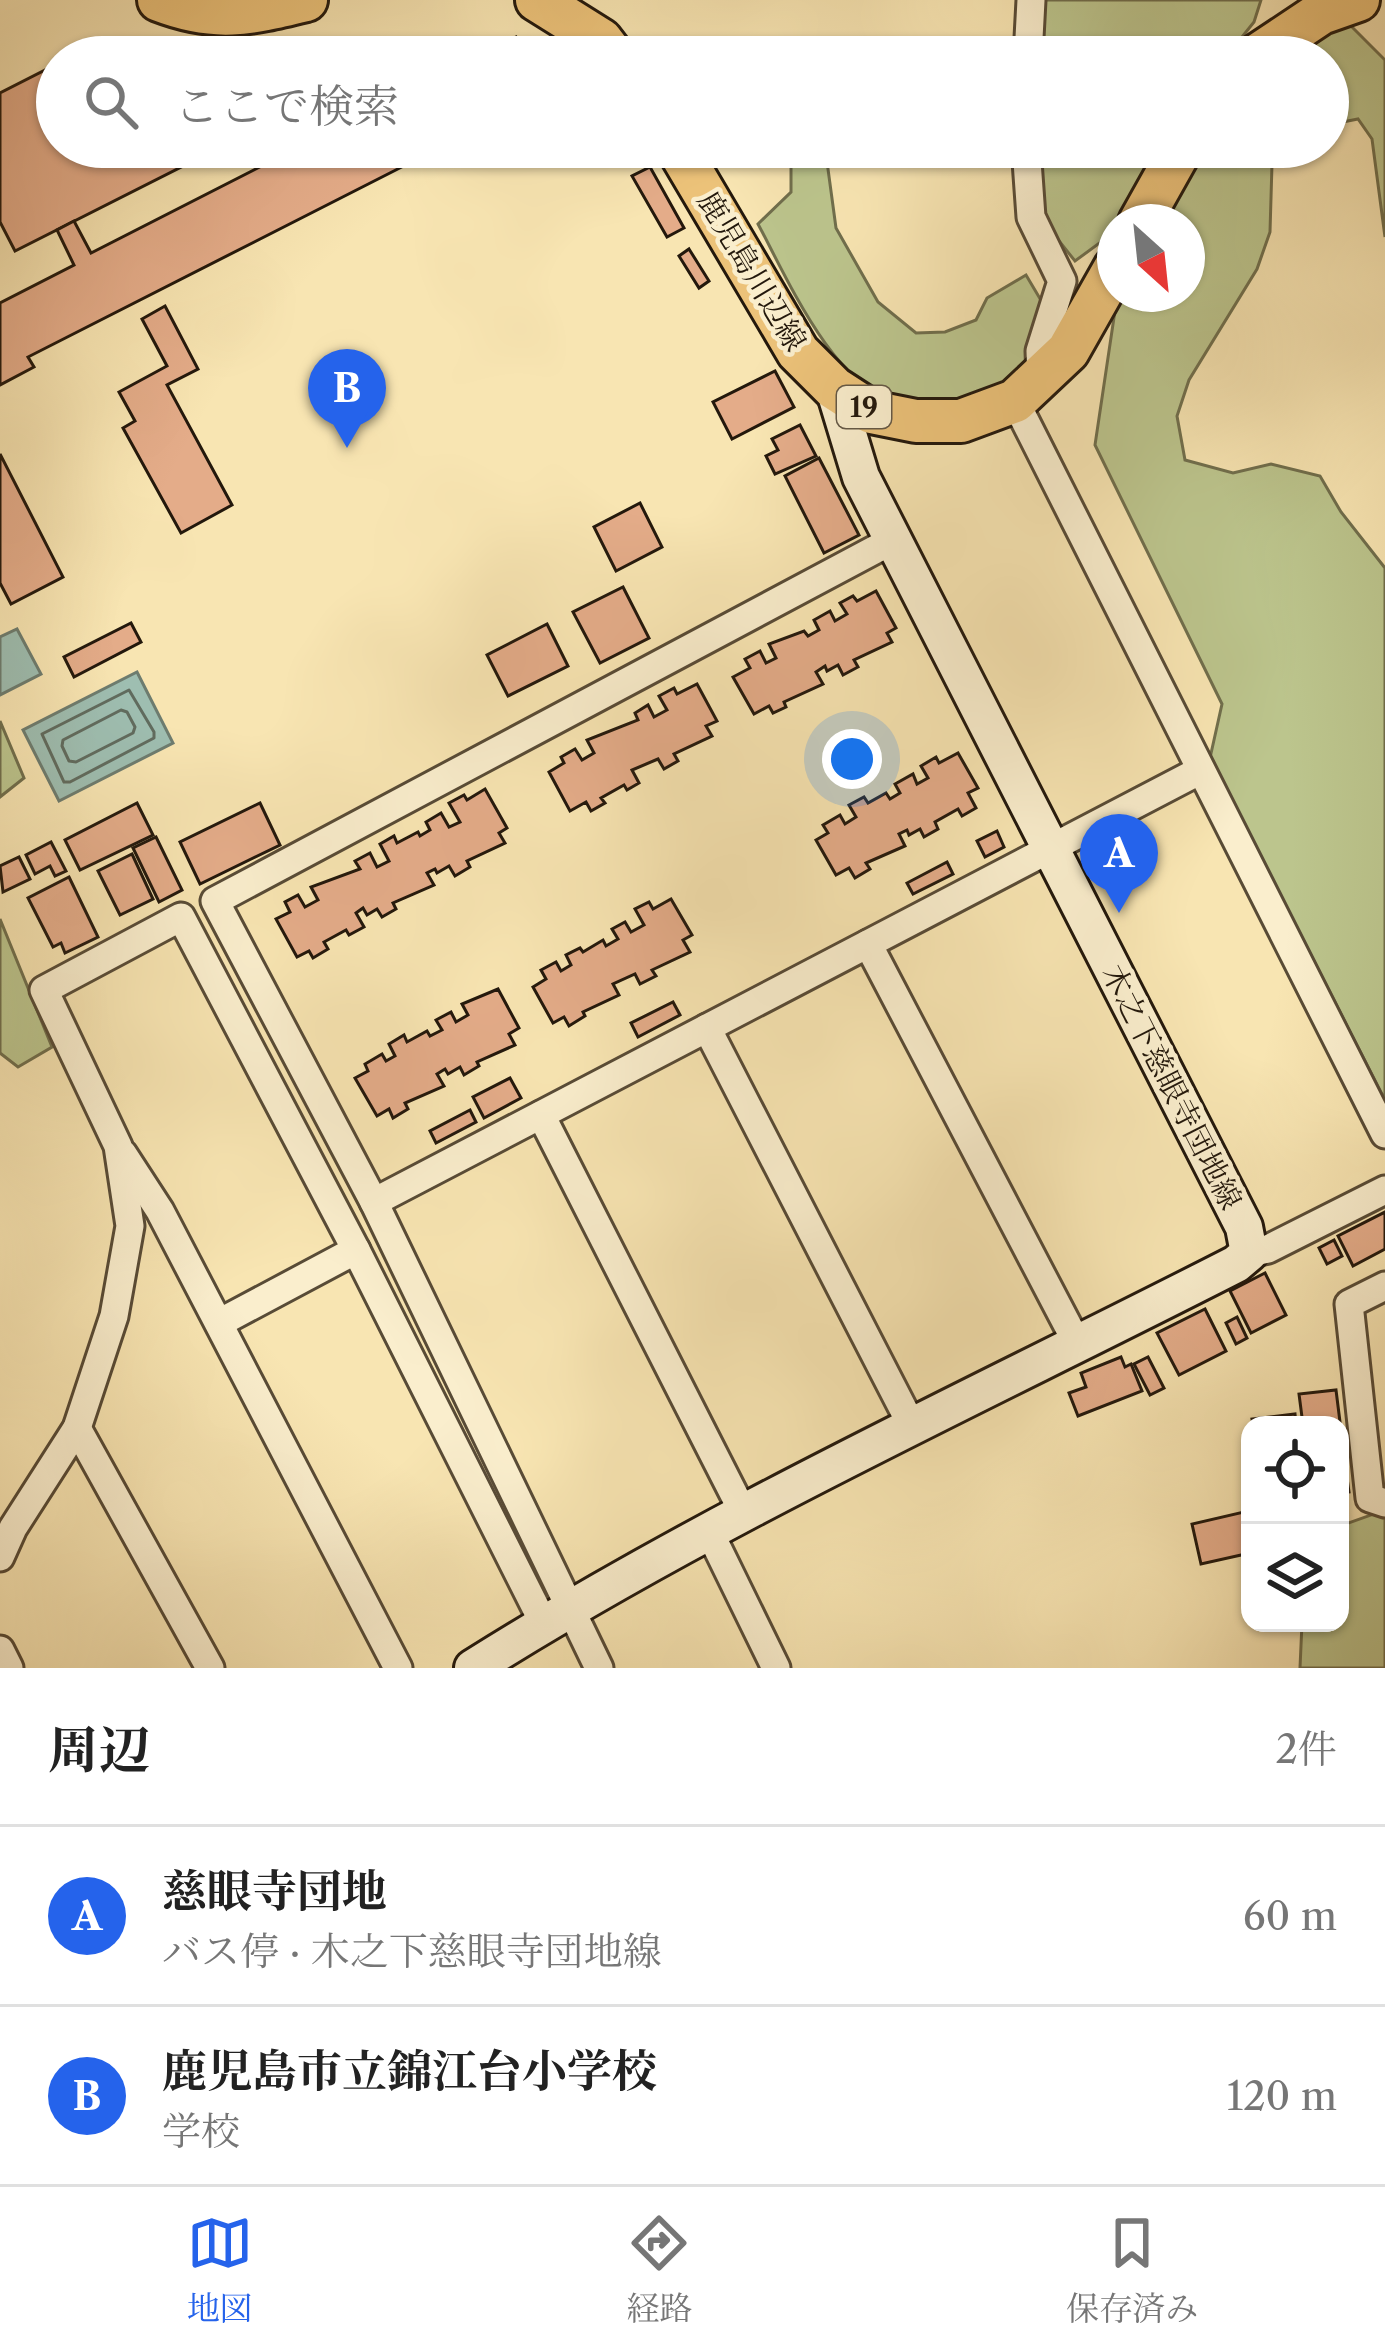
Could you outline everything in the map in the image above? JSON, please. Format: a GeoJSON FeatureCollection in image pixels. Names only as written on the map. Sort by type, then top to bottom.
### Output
{"type":"FeatureCollection","features":[{"type":"Feature","properties":{"kind":"main road"},"geometry":{"type":"LineString","coordinates":[[159,0],[216,16],[248,14],[306,0]]}},
{"type":"Feature","properties":{"kind":"main road"},"geometry":{"type":"LineString","coordinates":[[537,0],[595,36]]}},
{"type":"Feature","properties":{"kind":"main road"},"geometry":{"type":"LineString","coordinates":[[1286,36],[1321,13],[1358,0]]}},
{"type":"Feature","properties":{"kind":"main road","name":"鹿児島川辺線"},"geometry":{"type":"LineString","coordinates":[[688,168],[798,352],[834,388],[871,412],[916,421],[961,421],[1028,390]]}},
{"type":"Feature","properties":{"kind":"main road"},"geometry":{"type":"LineString","coordinates":[[1150,204],[1170,168]]}},
{"type":"Feature","properties":{"kind":"main road"},"geometry":{"type":"LineString","coordinates":[[1028,390],[1068,351],[1097,300]]}},
{"type":"Feature","properties":{"kind":"street"},"geometry":{"type":"LineString","coordinates":[[1029,36],[1031,0]]}},
{"type":"Feature","properties":{"kind":"street"},"geometry":{"type":"LineString","coordinates":[[1028,168],[1031,217],[1062,281],[1028,390],[1198,771],[1385,1134]]}},
{"type":"Feature","properties":{"kind":"street","name":"木之下慈眼寺団地線"},"geometry":{"type":"LineString","coordinates":[[834,388],[861,477],[1244,1227],[1249,1253]]}},
{"type":"Feature","properties":{"kind":"street"},"geometry":{"type":"LineString","coordinates":[[557,1616],[374,1202],[215,901],[892,540]]}},
{"type":"Feature","properties":{"kind":"street"},"geometry":{"type":"LineString","coordinates":[[374,1202],[1198,771]]}},
{"type":"Feature","properties":{"kind":"street"},"geometry":{"type":"LineString","coordinates":[[398,1668],[160,1211],[118,1146],[44,990],[181,917],[356,1250],[557,1616],[599,1668]]}},
{"type":"Feature","properties":{"kind":"street"},"geometry":{"type":"LineString","coordinates":[[868,944],[1078,1345]]}},
{"type":"Feature","properties":{"kind":"street"},"geometry":{"type":"LineString","coordinates":[[707,1028],[913,1428]]}},
{"type":"Feature","properties":{"kind":"street"},"geometry":{"type":"LineString","coordinates":[[541,1115],[744,1514]]}},
{"type":"Feature","properties":{"kind":"street"},"geometry":{"type":"LineString","coordinates":[[0,1557],[77,1428],[114,1316],[130,1226],[118,1146]]}},
{"type":"Feature","properties":{"kind":"street"},"geometry":{"type":"LineString","coordinates":[[472,1668],[709,1531],[1236,1264],[1249,1253],[1268,1249],[1385,1190]]}},
{"type":"Feature","properties":{"kind":"street"},"geometry":{"type":"LineString","coordinates":[[219,1323],[356,1250]]}},
{"type":"Feature","properties":{"kind":"street"},"geometry":{"type":"LineString","coordinates":[[1385,1286],[1348,1304],[1370,1498],[1385,1504]]}},
{"type":"Feature","properties":{"kind":"street"},"geometry":{"type":"LineString","coordinates":[[77,1428],[210,1668]]}},
{"type":"Feature","properties":{"kind":"street"},"geometry":{"type":"LineString","coordinates":[[709,1531],[776,1668]]}},
{"type":"Feature","properties":{"kind":"street"},"geometry":{"type":"LineString","coordinates":[[0,1650],[9,1668]]}},
{"type":"Feature","properties":{"kind":"green space"},"geometry":{"type":"Polygon","coordinates":[[[1037,0],[1261,0],[1254,22],[1243,36],[1036,36],[1037,0]]]}},
{"type":"Feature","properties":{"kind":"green space"},"geometry":{"type":"Polygon","coordinates":[[[1346,21],[1385,60],[1385,237],[1372,139],[1358,119],[1349,121],[1349,36],[1318,36],[1346,21]]]}},
{"type":"Feature","properties":{"kind":"green space"},"geometry":{"type":"Polygon","coordinates":[[[791,168],[828,168],[836,228],[878,302],[916,333],[945,332],[976,320],[987,298],[1026,275],[1042,302],[1024,381],[931,405],[898,402],[875,393],[853,376],[815,328],[758,224],[791,192],[791,168]]]}},
{"type":"Feature","properties":{"kind":"green space"},"geometry":{"type":"Polygon","coordinates":[[[1035,168],[1152,168],[1128,204],[1097,204],[1097,245],[1075,261],[1040,217],[1035,168]]]}},
{"type":"Feature","properties":{"kind":"green space"},"geometry":{"type":"Polygon","coordinates":[[[1190,168],[1272,168],[1270,232],[1257,269],[1189,380],[1177,416],[1185,460],[1233,473],[1271,464],[1320,476],[1341,512],[1385,568],[1385,1100],[1210,758],[1222,704],[1095,445],[1115,312],[1205,312],[1205,204],[1170,204],[1190,168]]]}},
{"type":"Feature","properties":{"kind":"green space"},"geometry":{"type":"Polygon","coordinates":[[[0,721],[24,778],[0,797],[0,721]]]}},
{"type":"Feature","properties":{"kind":"green space"},"geometry":{"type":"Polygon","coordinates":[[[0,919],[52,1047],[18,1067],[0,1053],[0,919]]]}},
{"type":"Feature","properties":{"kind":"green space"},"geometry":{"type":"Polygon","coordinates":[[[1385,1510],[1385,1668],[1300,1668],[1302,1632],[1349,1632],[1349,1523],[1385,1510]]]}},
{"type":"Feature","properties":{"kind":"water"},"geometry":{"type":"Polygon","coordinates":[[[17,629],[41,674],[0,695],[0,637],[17,629]]]}},
{"type":"Feature","properties":{"kind":"water"},"geometry":{"type":"Polygon","coordinates":[[[137,672],[173,743],[59,801],[23,730],[137,672]]]}},
{"type":"Feature","properties":{"kind":"building"},"geometry":{"type":"Polygon","coordinates":[[[36,75],[36,168],[179,168],[15,251],[0,222],[0,93],[36,75]]]}},
{"type":"Feature","properties":{"kind":"building"},"geometry":{"type":"Polygon","coordinates":[[[258,168],[400,168],[28,357],[34,367],[0,385],[0,303],[74,265],[57,230],[74,221],[91,253],[258,168]]]}},
{"type":"Feature","properties":{"kind":"building"},"geometry":{"type":"Polygon","coordinates":[[[651,168],[684,228],[667,237],[632,176],[651,168]]]}},
{"type":"Feature","properties":{"kind":"building"},"geometry":{"type":"Polygon","coordinates":[[[689,249],[709,281],[699,288],[679,256],[689,249]]]}},
{"type":"Feature","properties":{"kind":"building"},"geometry":{"type":"Polygon","coordinates":[[[165,306],[198,369],[167,385],[232,505],[181,533],[123,428],[135,421],[119,392],[167,366],[142,319],[165,306]]]}},
{"type":"Feature","properties":{"kind":"building"},"geometry":{"type":"Polygon","coordinates":[[[775,371],[794,407],[732,439],[713,402],[775,371]]]}},
{"type":"Feature","properties":{"kind":"building"},"geometry":{"type":"Polygon","coordinates":[[[800,425],[816,456],[775,474],[766,456],[778,450],[772,439],[800,425]]]}},
{"type":"Feature","properties":{"kind":"building"},"geometry":{"type":"Polygon","coordinates":[[[0,454],[63,577],[11,604],[0,583],[0,454]]]}},
{"type":"Feature","properties":{"kind":"building"},"geometry":{"type":"Polygon","coordinates":[[[819,458],[859,535],[824,553],[785,476],[819,458]]]}},
{"type":"Feature","properties":{"kind":"building"},"geometry":{"type":"Polygon","coordinates":[[[640,503],[662,547],[616,571],[594,527],[640,503]]]}},
{"type":"Feature","properties":{"kind":"building"},"geometry":{"type":"Polygon","coordinates":[[[623,587],[649,638],[600,663],[573,612],[623,587]]]}},
{"type":"Feature","properties":{"kind":"building"},"geometry":{"type":"Polygon","coordinates":[[[876,591],[896,628],[887,633],[892,642],[854,660],[858,667],[843,675],[838,665],[827,671],[825,666],[816,672],[823,684],[784,702],[786,707],[773,713],[769,706],[754,714],[733,677],[750,668],[745,659],[760,651],[766,663],[776,658],[769,644],[804,631],[808,636],[819,630],[814,620],[830,611],[835,621],[847,614],[840,603],[876,591]]]}},
{"type":"Feature","properties":{"kind":"building"},"geometry":{"type":"Polygon","coordinates":[[[131,623],[141,642],[74,677],[64,657],[131,623]]]}},
{"type":"Feature","properties":{"kind":"building"},"geometry":{"type":"Polygon","coordinates":[[[547,624],[568,666],[508,696],[487,655],[547,624]]]}},
{"type":"Feature","properties":{"kind":"building"},"geometry":{"type":"Polygon","coordinates":[[[697,684],[717,721],[706,726],[712,736],[674,754],[678,761],[664,769],[658,759],[632,770],[639,783],[627,790],[624,785],[601,798],[605,803],[591,811],[586,802],[570,811],[549,772],[564,763],[561,757],[575,749],[582,760],[594,753],[587,740],[638,720],[635,713],[648,705],[654,717],[667,710],[659,696],[697,684]]]}},
{"type":"Feature","properties":{"kind":"building"},"geometry":{"type":"Polygon","coordinates":[[[958,753],[978,788],[968,793],[976,808],[962,816],[958,809],[935,822],[938,829],[924,837],[920,829],[899,834],[905,846],[866,863],[870,869],[855,878],[849,868],[836,875],[816,840],[828,833],[823,825],[840,815],[845,824],[856,817],[849,805],[864,797],[868,803],[886,793],[890,799],[900,793],[895,784],[913,774],[917,784],[928,778],[921,766],[958,753]]]}},
{"type":"Feature","properties":{"kind":"building"},"geometry":{"type":"Polygon","coordinates":[[[485,789],[507,828],[499,833],[505,843],[467,861],[470,867],[455,876],[449,866],[427,873],[434,885],[393,903],[396,909],[382,917],[377,909],[367,915],[363,908],[356,913],[364,927],[324,942],[328,949],[313,958],[309,951],[297,957],[276,919],[290,912],[285,902],[298,895],[305,907],[318,900],[311,887],[360,869],[355,861],[370,853],[377,867],[389,861],[380,844],[394,836],[397,843],[418,832],[420,836],[430,830],[426,822],[441,813],[449,827],[460,822],[449,803],[464,795],[467,800],[485,789]]]}},
{"type":"Feature","properties":{"kind":"building"},"geometry":{"type":"Polygon","coordinates":[[[137,803],[153,835],[80,870],[65,840],[137,803]]]}},
{"type":"Feature","properties":{"kind":"building"},"geometry":{"type":"Polygon","coordinates":[[[260,803],[280,845],[200,884],[180,842],[260,803]]]}},
{"type":"Feature","properties":{"kind":"building"},"geometry":{"type":"Polygon","coordinates":[[[997,831],[1004,847],[985,857],[977,841],[997,831]]]}},
{"type":"Feature","properties":{"kind":"building"},"geometry":{"type":"Polygon","coordinates":[[[156,837],[182,890],[159,902],[133,848],[156,837]]]}},
{"type":"Feature","properties":{"kind":"building"},"geometry":{"type":"Polygon","coordinates":[[[51,842],[66,871],[55,876],[50,866],[35,874],[26,855],[51,842]]]}},
{"type":"Feature","properties":{"kind":"building"},"geometry":{"type":"Polygon","coordinates":[[[132,854],[153,899],[120,915],[98,871],[132,854]]]}},
{"type":"Feature","properties":{"kind":"building"},"geometry":{"type":"Polygon","coordinates":[[[19,857],[30,879],[3,892],[0,866],[19,857]]]}},
{"type":"Feature","properties":{"kind":"building"},"geometry":{"type":"Polygon","coordinates":[[[947,862],[953,874],[913,894],[907,883],[947,862]]]}},
{"type":"Feature","properties":{"kind":"building"},"geometry":{"type":"Polygon","coordinates":[[[69,877],[98,937],[65,953],[61,943],[53,947],[28,898],[69,877]]]}},
{"type":"Feature","properties":{"kind":"building"},"geometry":{"type":"Polygon","coordinates":[[[671,899],[692,935],[683,940],[690,952],[652,970],[656,976],[640,984],[635,974],[613,984],[619,995],[583,1012],[585,1016],[569,1026],[564,1017],[553,1023],[533,987],[546,979],[541,970],[556,962],[561,971],[571,965],[566,955],[618,939],[612,929],[625,922],[631,932],[644,925],[635,909],[649,902],[653,909],[671,899]]]}},
{"type":"Feature","properties":{"kind":"building"},"geometry":{"type":"Polygon","coordinates":[[[498,989],[519,1028],[509,1034],[515,1045],[477,1062],[479,1066],[464,1075],[460,1067],[448,1074],[445,1069],[437,1074],[444,1086],[405,1103],[408,1109],[393,1118],[389,1109],[377,1116],[355,1078],[368,1071],[365,1064],[382,1054],[386,1061],[395,1056],[389,1044],[404,1035],[407,1042],[427,1031],[430,1036],[442,1030],[436,1020],[451,1012],[456,1022],[468,1015],[462,1004],[498,989]]]}},
{"type":"Feature","properties":{"kind":"building"},"geometry":{"type":"Polygon","coordinates":[[[673,1002],[680,1015],[638,1037],[631,1023],[673,1002]]]}},
{"type":"Feature","properties":{"kind":"building"},"geometry":{"type":"Polygon","coordinates":[[[510,1078],[521,1098],[484,1118],[473,1097],[510,1078]]]}},
{"type":"Feature","properties":{"kind":"building"},"geometry":{"type":"Polygon","coordinates":[[[470,1110],[476,1122],[436,1143],[430,1131],[470,1110]]]}},
{"type":"Feature","properties":{"kind":"building"},"geometry":{"type":"Polygon","coordinates":[[[1385,1212],[1385,1249],[1353,1266],[1338,1236],[1385,1212]]]}},
{"type":"Feature","properties":{"kind":"building"},"geometry":{"type":"Polygon","coordinates":[[[1334,1240],[1342,1256],[1327,1264],[1319,1248],[1334,1240]]]}},
{"type":"Feature","properties":{"kind":"building"},"geometry":{"type":"Polygon","coordinates":[[[1265,1273],[1286,1315],[1251,1333],[1230,1291],[1265,1273]]]}},
{"type":"Feature","properties":{"kind":"building"},"geometry":{"type":"Polygon","coordinates":[[[1205,1309],[1226,1351],[1179,1375],[1157,1333],[1205,1309]]]}},
{"type":"Feature","properties":{"kind":"building"},"geometry":{"type":"Polygon","coordinates":[[[1237,1317],[1247,1338],[1236,1344],[1226,1323],[1237,1317]]]}},
{"type":"Feature","properties":{"kind":"building"},"geometry":{"type":"Polygon","coordinates":[[[1121,1357],[1125,1367],[1131,1364],[1142,1391],[1078,1416],[1069,1393],[1086,1387],[1081,1373],[1121,1357]]]}},
{"type":"Feature","properties":{"kind":"building"},"geometry":{"type":"Polygon","coordinates":[[[1148,1357],[1164,1388],[1150,1395],[1134,1364],[1148,1357]]]}},
{"type":"Feature","properties":{"kind":"building"},"geometry":{"type":"Polygon","coordinates":[[[1336,1390],[1339,1416],[1302,1416],[1299,1394],[1336,1390]]]}},
{"type":"Feature","properties":{"kind":"building"},"geometry":{"type":"Polygon","coordinates":[[[1241,1513],[1241,1555],[1201,1564],[1192,1524],[1241,1513]]]}},
{"type":"Feature","properties":{"kind":"place","name":"鹿児島市立錦江台小学校"},"geometry":{"type":"Point","coordinates":[347,448]}},
{"type":"Feature","properties":{"kind":"place","name":"慈眼寺団地"},"geometry":{"type":"Point","coordinates":[1119,913]}}]}
